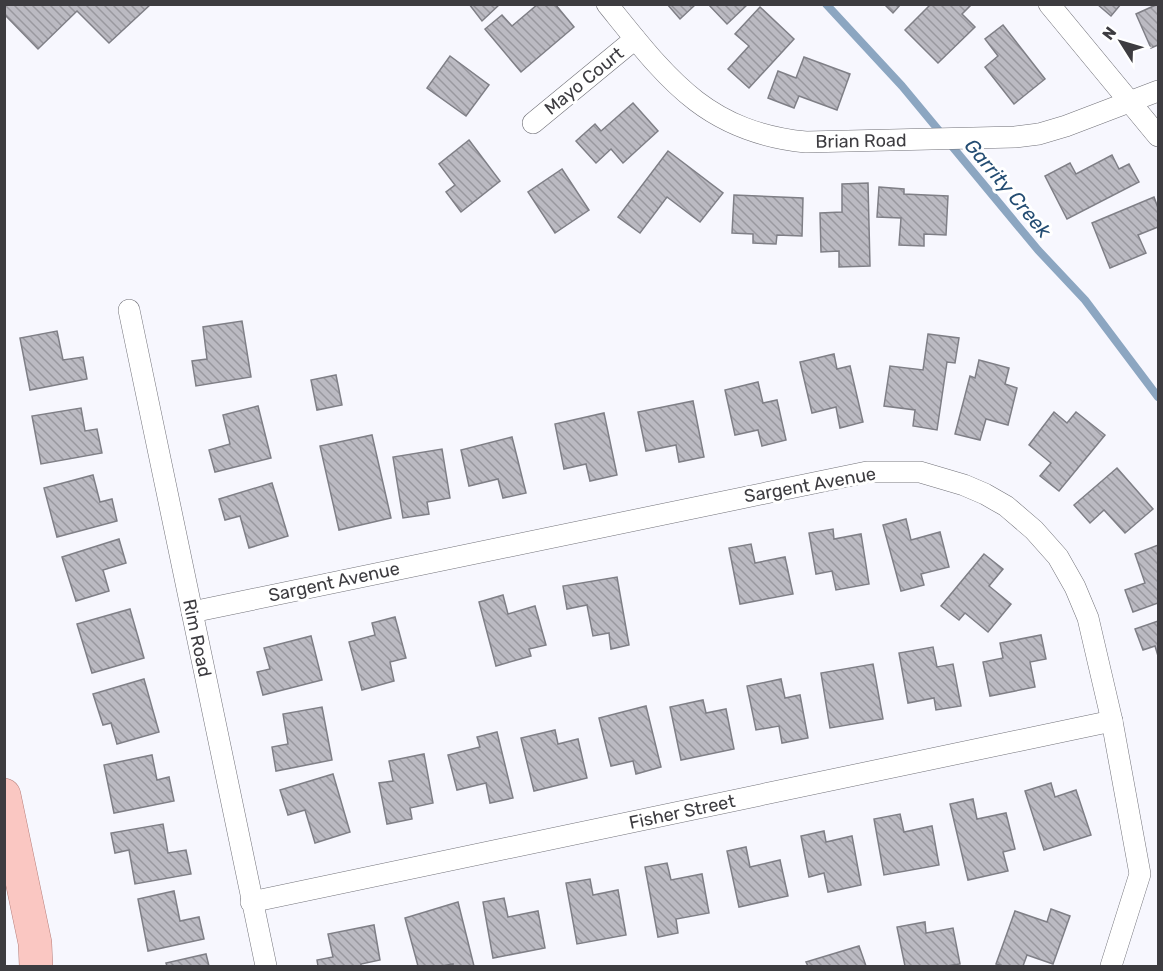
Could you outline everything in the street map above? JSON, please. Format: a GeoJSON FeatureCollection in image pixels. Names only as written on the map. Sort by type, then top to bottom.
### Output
{"type":"FeatureCollection","features":[{"type":"Feature","properties":{"kind":"main road"},"geometry":{"type":"LineString","coordinates":[[4,795],[39,959]]}},
{"type":"Feature","properties":{"kind":"street","name":"Brian Road"},"geometry":{"type":"LineString","coordinates":[[607,4],[635,39],[686,93],[708,111],[730,123],[782,140],[806,142],[927,140],[1039,134],[1158,91]]}},
{"type":"Feature","properties":{"kind":"street"},"geometry":{"type":"LineString","coordinates":[[1049,4],[1158,136]]}},
{"type":"Feature","properties":{"kind":"street","name":"Mayo Court"},"geometry":{"type":"LineString","coordinates":[[533,123],[635,39]]}},
{"type":"Feature","properties":{"kind":"street","name":"Rim Road"},"geometry":{"type":"LineString","coordinates":[[129,310],[266,966]]}},
{"type":"Feature","properties":{"kind":"street","name":"Sargent Avenue"},"geometry":{"type":"LineString","coordinates":[[192,612],[867,472],[920,472],[964,485],[1006,506],[1034,530],[1058,557],[1075,587],[1088,618],[1112,721],[1140,874],[1111,966]]}},
{"type":"Feature","properties":{"kind":"street","name":"Fisher Street"},"geometry":{"type":"LineString","coordinates":[[251,902],[1112,721]]}},
{"type":"Feature","properties":{"kind":"building"},"geometry":{"type":"Polygon","coordinates":[[[4,4],[151,4],[109,43],[77,11],[38,49],[4,14],[4,4]]]}},
{"type":"Feature","properties":{"kind":"building"},"geometry":{"type":"Polygon","coordinates":[[[469,4],[500,4],[482,21],[469,4]]]}},
{"type":"Feature","properties":{"kind":"building"},"geometry":{"type":"Polygon","coordinates":[[[538,4],[555,4],[574,27],[521,72],[485,29],[502,15],[512,26],[538,4]]]}},
{"type":"Feature","properties":{"kind":"building"},"geometry":{"type":"Polygon","coordinates":[[[667,4],[696,4],[680,19],[667,4]]]}},
{"type":"Feature","properties":{"kind":"building"},"geometry":{"type":"Polygon","coordinates":[[[708,4],[748,4],[727,24],[708,4]]]}},
{"type":"Feature","properties":{"kind":"building"},"geometry":{"type":"Polygon","coordinates":[[[884,4],[901,4],[893,13],[884,4]]]}},
{"type":"Feature","properties":{"kind":"building"},"geometry":{"type":"Polygon","coordinates":[[[931,4],[972,4],[962,14],[975,27],[938,63],[905,30],[931,4]]]}},
{"type":"Feature","properties":{"kind":"building"},"geometry":{"type":"Polygon","coordinates":[[[1097,4],[1121,4],[1111,16],[1097,4]]]}},
{"type":"Feature","properties":{"kind":"building"},"geometry":{"type":"Polygon","coordinates":[[[1158,4],[1158,45],[1151,48],[1136,14],[1158,4]]]}},
{"type":"Feature","properties":{"kind":"building"},"geometry":{"type":"Polygon","coordinates":[[[760,7],[794,39],[749,88],[728,69],[749,46],[735,34],[760,7]]]}},
{"type":"Feature","properties":{"kind":"building"},"geometry":{"type":"Polygon","coordinates":[[[1003,25],[1045,79],[1014,104],[985,67],[998,56],[985,39],[1003,25]]]}},
{"type":"Feature","properties":{"kind":"building"},"geometry":{"type":"Polygon","coordinates":[[[450,56],[489,85],[466,116],[427,88],[450,56]]]}},
{"type":"Feature","properties":{"kind":"building"},"geometry":{"type":"Polygon","coordinates":[[[804,57],[850,74],[837,110],[799,96],[794,108],[768,98],[778,71],[796,78],[804,57]]]}},
{"type":"Feature","properties":{"kind":"building"},"geometry":{"type":"Polygon","coordinates":[[[633,103],[658,131],[623,163],[611,149],[596,163],[576,141],[595,124],[601,131],[633,103]]]}},
{"type":"Feature","properties":{"kind":"building"},"geometry":{"type":"Polygon","coordinates":[[[469,140],[500,181],[461,212],[446,192],[455,185],[439,164],[469,140]]]}},
{"type":"Feature","properties":{"kind":"building"},"geometry":{"type":"Polygon","coordinates":[[[668,151],[723,193],[700,222],[667,197],[640,233],[618,217],[668,151]]]}},
{"type":"Feature","properties":{"kind":"building"},"geometry":{"type":"Polygon","coordinates":[[[1112,155],[1119,169],[1129,164],[1139,182],[1067,219],[1045,176],[1070,163],[1076,174],[1112,155]]]}},
{"type":"Feature","properties":{"kind":"building"},"geometry":{"type":"Polygon","coordinates":[[[562,169],[589,210],[555,233],[528,192],[562,169]]]}},
{"type":"Feature","properties":{"kind":"building"},"geometry":{"type":"Polygon","coordinates":[[[868,183],[870,266],[839,267],[839,251],[821,252],[820,213],[842,212],[842,184],[868,183]]]}},
{"type":"Feature","properties":{"kind":"building"},"geometry":{"type":"Polygon","coordinates":[[[879,187],[904,189],[904,194],[948,196],[946,235],[924,234],[924,246],[899,245],[901,218],[877,217],[879,187]]]}},
{"type":"Feature","properties":{"kind":"building"},"geometry":{"type":"Polygon","coordinates":[[[734,195],[803,198],[802,236],[777,235],[776,244],[753,243],[753,234],[732,233],[734,195]]]}},
{"type":"Feature","properties":{"kind":"building"},"geometry":{"type":"Polygon","coordinates":[[[1154,197],[1158,208],[1158,227],[1138,235],[1146,253],[1110,268],[1092,223],[1154,197]]]}},
{"type":"Feature","properties":{"kind":"building"},"geometry":{"type":"Polygon","coordinates":[[[242,321],[251,377],[196,386],[192,361],[207,359],[203,327],[242,321]]]}},
{"type":"Feature","properties":{"kind":"building"},"geometry":{"type":"Polygon","coordinates":[[[57,331],[63,360],[83,357],[87,379],[30,390],[20,338],[57,331]]]}},
{"type":"Feature","properties":{"kind":"building"},"geometry":{"type":"Polygon","coordinates":[[[928,334],[959,338],[955,363],[947,362],[937,430],[913,426],[915,410],[884,406],[890,366],[923,370],[928,334]]]}},
{"type":"Feature","properties":{"kind":"building"},"geometry":{"type":"Polygon","coordinates":[[[834,354],[837,369],[850,366],[863,422],[840,428],[836,407],[812,413],[800,362],[834,354]]]}},
{"type":"Feature","properties":{"kind":"building"},"geometry":{"type":"Polygon","coordinates":[[[979,360],[1009,368],[1005,384],[1017,388],[1008,425],[986,419],[980,440],[955,434],[970,376],[975,378],[979,360]]]}},
{"type":"Feature","properties":{"kind":"building"},"geometry":{"type":"Polygon","coordinates":[[[336,375],[342,405],[317,410],[311,380],[336,375]]]}},
{"type":"Feature","properties":{"kind":"building"},"geometry":{"type":"Polygon","coordinates":[[[758,382],[763,403],[777,400],[786,440],[762,446],[758,430],[735,435],[725,390],[758,382]]]}},
{"type":"Feature","properties":{"kind":"building"},"geometry":{"type":"Polygon","coordinates":[[[693,401],[704,457],[679,462],[676,445],[646,451],[638,412],[693,401]]]}},
{"type":"Feature","properties":{"kind":"building"},"geometry":{"type":"Polygon","coordinates":[[[258,406],[271,458],[215,472],[209,450],[230,444],[223,415],[258,406]]]}},
{"type":"Feature","properties":{"kind":"building"},"geometry":{"type":"Polygon","coordinates":[[[81,408],[85,431],[97,429],[102,453],[41,464],[32,416],[81,408]]]}},
{"type":"Feature","properties":{"kind":"building"},"geometry":{"type":"Polygon","coordinates":[[[1054,412],[1067,423],[1076,412],[1105,435],[1059,491],[1040,476],[1051,463],[1029,445],[1054,412]]]}},
{"type":"Feature","properties":{"kind":"building"},"geometry":{"type":"Polygon","coordinates":[[[604,413],[617,475],[590,481],[586,464],[564,469],[555,424],[604,413]]]}},
{"type":"Feature","properties":{"kind":"building"},"geometry":{"type":"Polygon","coordinates":[[[372,435],[391,518],[339,530],[320,446],[372,435]]]}},
{"type":"Feature","properties":{"kind":"building"},"geometry":{"type":"Polygon","coordinates":[[[512,437],[526,493],[503,498],[498,479],[469,486],[461,450],[512,437]]]}},
{"type":"Feature","properties":{"kind":"building"},"geometry":{"type":"Polygon","coordinates":[[[442,449],[450,498],[427,502],[429,514],[403,518],[393,457],[442,449]]]}},
{"type":"Feature","properties":{"kind":"building"},"geometry":{"type":"Polygon","coordinates":[[[1117,468],[1153,509],[1125,533],[1104,510],[1090,523],[1074,505],[1117,468]]]}},
{"type":"Feature","properties":{"kind":"building"},"geometry":{"type":"Polygon","coordinates":[[[93,475],[100,502],[112,499],[117,521],[57,537],[44,488],[93,475]]]}},
{"type":"Feature","properties":{"kind":"building"},"geometry":{"type":"Polygon","coordinates":[[[272,483],[288,536],[249,548],[240,516],[225,520],[219,499],[272,483]]]}},
{"type":"Feature","properties":{"kind":"building"},"geometry":{"type":"Polygon","coordinates":[[[906,519],[911,540],[940,532],[949,567],[921,574],[924,585],[901,591],[883,525],[906,519]]]}},
{"type":"Feature","properties":{"kind":"building"},"geometry":{"type":"Polygon","coordinates":[[[833,529],[834,539],[861,534],[869,584],[836,590],[832,571],[816,574],[809,533],[833,529]]]}},
{"type":"Feature","properties":{"kind":"building"},"geometry":{"type":"Polygon","coordinates":[[[119,539],[126,563],[103,570],[109,591],[76,601],[62,557],[119,539]]]}},
{"type":"Feature","properties":{"kind":"building"},"geometry":{"type":"Polygon","coordinates":[[[751,544],[755,563],[785,557],[793,594],[740,604],[729,548],[751,544]]]}},
{"type":"Feature","properties":{"kind":"building"},"geometry":{"type":"Polygon","coordinates":[[[1158,545],[1158,603],[1133,612],[1125,590],[1145,583],[1135,554],[1158,545]]]}},
{"type":"Feature","properties":{"kind":"building"},"geometry":{"type":"Polygon","coordinates":[[[984,554],[1003,569],[989,586],[1011,604],[988,632],[965,613],[959,620],[941,606],[984,554]]]}},
{"type":"Feature","properties":{"kind":"building"},"geometry":{"type":"Polygon","coordinates":[[[617,577],[629,645],[611,649],[609,633],[593,636],[587,605],[567,609],[563,586],[617,577]]]}},
{"type":"Feature","properties":{"kind":"building"},"geometry":{"type":"Polygon","coordinates":[[[503,595],[508,614],[535,606],[546,645],[529,649],[531,656],[496,666],[479,602],[503,595]]]}},
{"type":"Feature","properties":{"kind":"building"},"geometry":{"type":"Polygon","coordinates":[[[130,609],[144,658],[92,673],[77,624],[130,609]]]}},
{"type":"Feature","properties":{"kind":"building"},"geometry":{"type":"Polygon","coordinates":[[[395,617],[406,658],[390,662],[394,681],[362,690],[349,642],[375,635],[372,623],[395,617]]]}},
{"type":"Feature","properties":{"kind":"building"},"geometry":{"type":"Polygon","coordinates":[[[1158,621],[1158,656],[1155,646],[1143,650],[1135,629],[1158,621]]]}},
{"type":"Feature","properties":{"kind":"building"},"geometry":{"type":"Polygon","coordinates":[[[1041,635],[1046,659],[1030,662],[1035,687],[990,696],[983,662],[1003,658],[1000,643],[1041,635]]]}},
{"type":"Feature","properties":{"kind":"building"},"geometry":{"type":"Polygon","coordinates":[[[311,636],[322,680],[263,695],[257,672],[270,669],[264,648],[311,636]]]}},
{"type":"Feature","properties":{"kind":"building"},"geometry":{"type":"Polygon","coordinates":[[[933,647],[937,667],[953,664],[961,706],[936,710],[934,698],[908,703],[899,653],[933,647]]]}},
{"type":"Feature","properties":{"kind":"building"},"geometry":{"type":"Polygon","coordinates":[[[873,664],[883,719],[830,728],[821,673],[873,664]]]}},
{"type":"Feature","properties":{"kind":"building"},"geometry":{"type":"Polygon","coordinates":[[[144,679],[159,732],[117,744],[111,723],[103,725],[93,694],[144,679]]]}},
{"type":"Feature","properties":{"kind":"building"},"geometry":{"type":"Polygon","coordinates":[[[781,679],[785,698],[800,695],[808,738],[782,743],[779,726],[756,730],[747,686],[781,679]]]}},
{"type":"Feature","properties":{"kind":"building"},"geometry":{"type":"Polygon","coordinates":[[[703,700],[706,713],[726,709],[734,749],[681,760],[670,707],[703,700]]]}},
{"type":"Feature","properties":{"kind":"building"},"geometry":{"type":"Polygon","coordinates":[[[646,706],[661,767],[636,774],[633,761],[611,766],[599,718],[646,706]]]}},
{"type":"Feature","properties":{"kind":"building"},"geometry":{"type":"Polygon","coordinates":[[[322,707],[332,760],[276,771],[272,747],[288,744],[283,714],[322,707]]]}},
{"type":"Feature","properties":{"kind":"building"},"geometry":{"type":"Polygon","coordinates":[[[555,730],[558,744],[578,739],[587,778],[534,791],[521,738],[555,730]]]}},
{"type":"Feature","properties":{"kind":"building"},"geometry":{"type":"Polygon","coordinates":[[[497,732],[513,798],[490,803],[486,783],[457,790],[448,755],[480,747],[477,737],[497,732]]]}},
{"type":"Feature","properties":{"kind":"building"},"geometry":{"type":"Polygon","coordinates":[[[424,754],[433,803],[410,808],[412,819],[387,824],[379,783],[393,781],[389,761],[424,754]]]}},
{"type":"Feature","properties":{"kind":"building"},"geometry":{"type":"Polygon","coordinates":[[[152,755],[157,780],[169,777],[174,801],[114,813],[104,765],[152,755]]]}},
{"type":"Feature","properties":{"kind":"building"},"geometry":{"type":"Polygon","coordinates":[[[333,774],[350,832],[315,843],[305,810],[288,815],[280,790],[333,774]]]}},
{"type":"Feature","properties":{"kind":"building"},"geometry":{"type":"Polygon","coordinates":[[[1051,783],[1055,797],[1076,790],[1091,835],[1044,850],[1025,791],[1051,783]]]}},
{"type":"Feature","properties":{"kind":"building"},"geometry":{"type":"Polygon","coordinates":[[[973,799],[977,819],[1006,813],[1015,849],[1003,852],[1008,871],[968,880],[950,804],[973,799]]]}},
{"type":"Feature","properties":{"kind":"building"},"geometry":{"type":"Polygon","coordinates":[[[900,814],[904,832],[932,826],[939,865],[884,875],[874,819],[900,814]]]}},
{"type":"Feature","properties":{"kind":"building"},"geometry":{"type":"Polygon","coordinates":[[[163,824],[168,853],[186,850],[191,874],[135,884],[129,850],[115,853],[111,833],[163,824]]]}},
{"type":"Feature","properties":{"kind":"building"},"geometry":{"type":"Polygon","coordinates":[[[824,831],[826,842],[852,836],[861,885],[828,892],[824,873],[809,877],[801,836],[824,831]]]}},
{"type":"Feature","properties":{"kind":"building"},"geometry":{"type":"Polygon","coordinates":[[[746,847],[750,867],[780,860],[788,896],[739,907],[727,851],[746,847]]]}},
{"type":"Feature","properties":{"kind":"building"},"geometry":{"type":"Polygon","coordinates":[[[667,863],[671,880],[702,874],[709,913],[676,919],[678,933],[658,937],[645,867],[667,863]]]}},
{"type":"Feature","properties":{"kind":"building"},"geometry":{"type":"Polygon","coordinates":[[[590,879],[593,895],[618,890],[626,935],[577,944],[566,883],[590,879]]]}},
{"type":"Feature","properties":{"kind":"building"},"geometry":{"type":"Polygon","coordinates":[[[174,891],[180,921],[199,917],[204,939],[148,951],[138,899],[174,891]]]}},
{"type":"Feature","properties":{"kind":"building"},"geometry":{"type":"Polygon","coordinates":[[[504,898],[508,917],[538,911],[545,948],[493,958],[483,902],[504,898]]]}},
{"type":"Feature","properties":{"kind":"building"},"geometry":{"type":"Polygon","coordinates":[[[458,902],[474,966],[453,966],[453,964],[418,966],[405,918],[458,902]]]}},
{"type":"Feature","properties":{"kind":"building"},"geometry":{"type":"Polygon","coordinates":[[[1051,909],[1070,916],[1053,964],[1027,955],[1023,966],[996,964],[1015,911],[1047,922],[1051,909]]]}},
{"type":"Feature","properties":{"kind":"building"},"geometry":{"type":"Polygon","coordinates":[[[925,922],[926,933],[953,928],[960,964],[905,966],[897,927],[925,922]]]}},
{"type":"Feature","properties":{"kind":"building"},"geometry":{"type":"Polygon","coordinates":[[[374,925],[380,960],[361,964],[361,966],[318,966],[317,960],[333,957],[328,934],[374,925]]]}},
{"type":"Feature","properties":{"kind":"building"},"geometry":{"type":"Polygon","coordinates":[[[859,946],[866,966],[808,966],[806,962],[859,946]]]}},
{"type":"Feature","properties":{"kind":"building"},"geometry":{"type":"Polygon","coordinates":[[[206,954],[209,966],[167,966],[166,963],[206,954]]]}},
{"type":"Feature","properties":{"kind":"waterway","name":"Garrity Creek"},"geometry":{"type":"LineString","coordinates":[[826,4],[902,86],[1038,250],[1085,300],[1158,397]]}}]}
